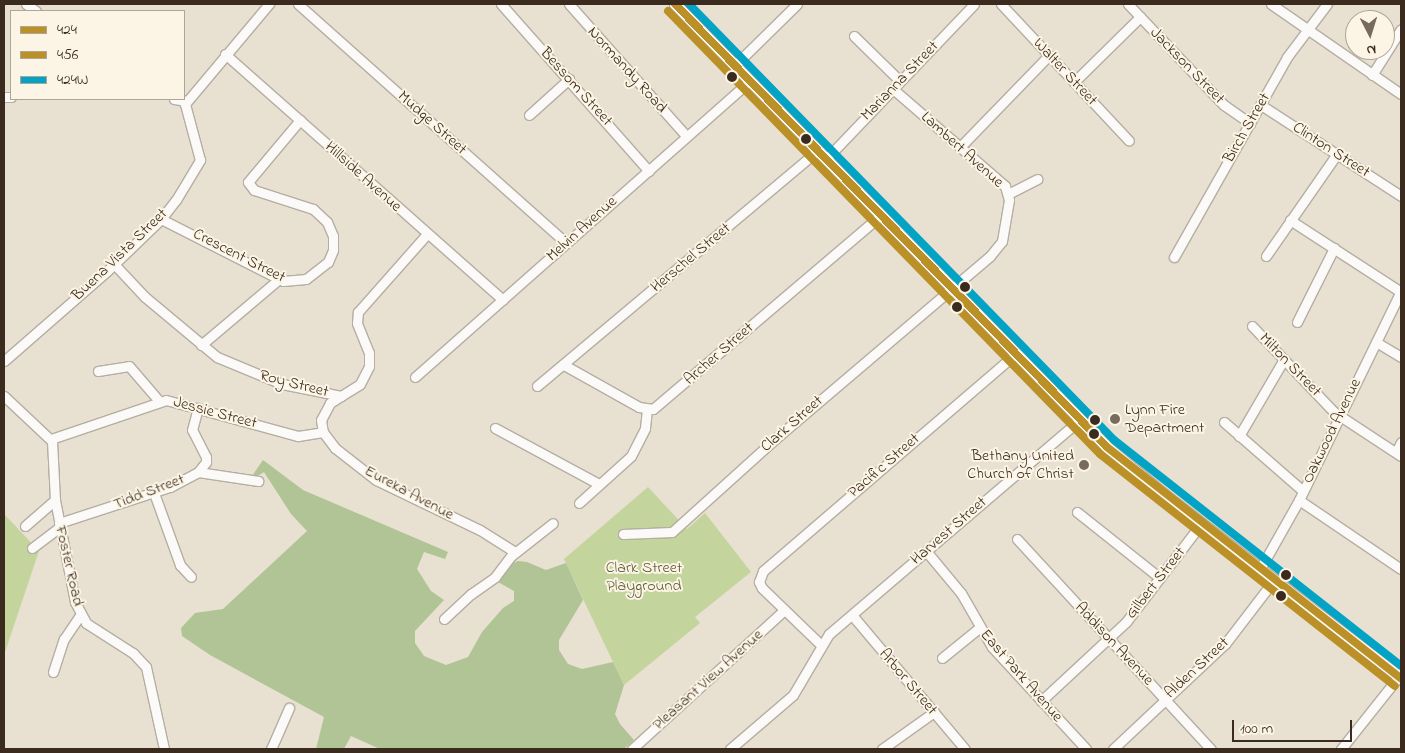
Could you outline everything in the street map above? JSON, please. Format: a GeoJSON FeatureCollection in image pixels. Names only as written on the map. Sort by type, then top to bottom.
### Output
{"type":"FeatureCollection","features":[{"type":"Feature","properties":{"kind":"main road"},"geometry":{"type":"LineString","coordinates":[[675,4],[1080,420],[1134,470],[1201,524],[1400,677]]}},
{"type":"Feature","properties":{"kind":"street"},"geometry":{"type":"LineString","coordinates":[[180,100],[187,101],[269,4]]}},
{"type":"Feature","properties":{"kind":"street","name":"Mudge Street"},"geometry":{"type":"LineString","coordinates":[[298,4],[566,243]]}},
{"type":"Feature","properties":{"kind":"street","name":"Bessom Street"},"geometry":{"type":"LineString","coordinates":[[502,4],[649,171]]}},
{"type":"Feature","properties":{"kind":"street","name":"Normandy Road"},"geometry":{"type":"LineString","coordinates":[[569,4],[686,136]]}},
{"type":"Feature","properties":{"kind":"street"},"geometry":{"type":"LineString","coordinates":[[734,65],[797,4]]}},
{"type":"Feature","properties":{"kind":"street","name":"Marianna Street"},"geometry":{"type":"LineString","coordinates":[[822,155],[893,88],[974,4]]}},
{"type":"Feature","properties":{"kind":"street","name":"Walter Street"},"geometry":{"type":"LineString","coordinates":[[1001,4],[1129,141]]}},
{"type":"Feature","properties":{"kind":"street","name":"Jackson Street"},"geometry":{"type":"LineString","coordinates":[[1128,4],[1224,105],[1250,123]]}},
{"type":"Feature","properties":{"kind":"street"},"geometry":{"type":"LineString","coordinates":[[1271,4],[1401,94]]}},
{"type":"Feature","properties":{"kind":"street","name":"Birch Street"},"geometry":{"type":"LineString","coordinates":[[1174,257],[1261,105],[1286,57],[1327,4]]}},
{"type":"Feature","properties":{"kind":"street"},"geometry":{"type":"LineString","coordinates":[[1074,82],[1140,17]]}},
{"type":"Feature","properties":{"kind":"street"},"geometry":{"type":"LineString","coordinates":[[1372,75],[1401,29]]}},
{"type":"Feature","properties":{"kind":"street"},"geometry":{"type":"LineString","coordinates":[[854,36],[900,80]]}},
{"type":"Feature","properties":{"kind":"street","name":"Hillside Avenue"},"geometry":{"type":"LineString","coordinates":[[225,54],[503,300]]}},
{"type":"Feature","properties":{"kind":"street"},"geometry":{"type":"LineString","coordinates":[[960,148],[1049,55]]}},
{"type":"Feature","properties":{"kind":"street"},"geometry":{"type":"LineString","coordinates":[[529,115],[569,79]]}},
{"type":"Feature","properties":{"kind":"street","name":"Melvin Avenue"},"geometry":{"type":"LineString","coordinates":[[415,377],[750,81]]}},
{"type":"Feature","properties":{"kind":"street","name":"Lambert Avenue"},"geometry":{"type":"LineString","coordinates":[[893,88],[998,180],[1008,194],[1002,241],[990,256],[951,288]]}},
{"type":"Feature","properties":{"kind":"street","name":"Buena Vista Street"},"geometry":{"type":"LineString","coordinates":[[4,361],[114,264],[161,219],[192,177],[200,160],[185,111],[187,101]]}},
{"type":"Feature","properties":{"kind":"street","name":"Clinton Street"},"geometry":{"type":"LineString","coordinates":[[1261,105],[1401,196]]}},
{"type":"Feature","properties":{"kind":"street","name":"Crescent Street"},"geometry":{"type":"LineString","coordinates":[[161,219],[279,279],[294,282],[314,273],[330,258],[334,236],[318,212],[254,190],[248,182],[300,120]]}},
{"type":"Feature","properties":{"kind":"street"},"geometry":{"type":"LineString","coordinates":[[1266,256],[1337,154]]}},
{"type":"Feature","properties":{"kind":"street","name":"Herschel Street"},"geometry":{"type":"LineString","coordinates":[[537,386],[822,155]]}},
{"type":"Feature","properties":{"kind":"street"},"geometry":{"type":"LineString","coordinates":[[1008,194],[1037,179]]}},
{"type":"Feature","properties":{"kind":"street","name":"Archer Street"},"geometry":{"type":"LineString","coordinates":[[647,409],[661,404],[881,215]]}},
{"type":"Feature","properties":{"kind":"street"},"geometry":{"type":"LineString","coordinates":[[1290,220],[1401,291]]}},
{"type":"Feature","properties":{"kind":"street","name":"Roy Street"},"geometry":{"type":"LineString","coordinates":[[114,264],[146,297],[217,357],[253,374],[310,391],[341,396],[360,384],[369,366],[369,353],[357,323],[358,312],[427,234]]}},
{"type":"Feature","properties":{"kind":"street"},"geometry":{"type":"LineString","coordinates":[[1297,322],[1334,248]]}},
{"type":"Feature","properties":{"kind":"street"},"geometry":{"type":"LineString","coordinates":[[201,345],[279,279]]}},
{"type":"Feature","properties":{"kind":"street","name":"Clark Street"},"geometry":{"type":"LineString","coordinates":[[623,534],[672,532],[951,288]]}},
{"type":"Feature","properties":{"kind":"street","name":"Oakwood Avenue"},"geometry":{"type":"LineString","coordinates":[[1260,569],[1299,500],[1401,291]]}},
{"type":"Feature","properties":{"kind":"street","name":"Milton Street"},"geometry":{"type":"LineString","coordinates":[[1252,326],[1339,415],[1399,454]]}},
{"type":"Feature","properties":{"kind":"street"},"geometry":{"type":"LineString","coordinates":[[1376,342],[1401,357]]}},
{"type":"Feature","properties":{"kind":"street","name":"Pacific Street"},"geometry":{"type":"LineString","coordinates":[[784,610],[759,582],[763,572],[1015,354]]}},
{"type":"Feature","properties":{"kind":"street"},"geometry":{"type":"LineString","coordinates":[[1239,436],[1284,359]]}},
{"type":"Feature","properties":{"kind":"street"},"geometry":{"type":"LineString","coordinates":[[564,365],[647,409],[645,428],[631,456],[579,503]]}},
{"type":"Feature","properties":{"kind":"street"},"geometry":{"type":"LineString","coordinates":[[98,371],[129,366],[159,401]]}},
{"type":"Feature","properties":{"kind":"street"},"geometry":{"type":"LineString","coordinates":[[4,396],[51,439]]}},
{"type":"Feature","properties":{"kind":"street"},"geometry":{"type":"LineString","coordinates":[[323,432],[325,412],[341,396]]}},
{"type":"Feature","properties":{"kind":"street","name":"Jessie Street"},"geometry":{"type":"LineString","coordinates":[[51,439],[159,401],[172,401],[298,436],[323,432]]}},
{"type":"Feature","properties":{"kind":"street","name":"Tidd Street"},"geometry":{"type":"LineString","coordinates":[[32,548],[60,525],[154,493],[198,472],[206,462],[192,430],[198,408]]}},
{"type":"Feature","properties":{"kind":"street","name":"Harvest Street"},"geometry":{"type":"LineString","coordinates":[[821,645],[852,615],[1080,420]]}},
{"type":"Feature","properties":{"kind":"street"},"geometry":{"type":"LineString","coordinates":[[1224,422],[1303,491]]}},
{"type":"Feature","properties":{"kind":"street"},"geometry":{"type":"LineString","coordinates":[[495,428],[600,484]]}},
{"type":"Feature","properties":{"kind":"street","name":"Eureka Avenue"},"geometry":{"type":"LineString","coordinates":[[323,432],[335,448],[376,480],[480,530],[516,552]]}},
{"type":"Feature","properties":{"kind":"street","name":"Foster Road"},"geometry":{"type":"LineString","coordinates":[[51,439],[55,500],[80,615],[93,628],[133,653],[146,667],[164,749]]}},
{"type":"Feature","properties":{"kind":"street"},"geometry":{"type":"LineString","coordinates":[[1399,454],[1401,442]]}},
{"type":"Feature","properties":{"kind":"street"},"geometry":{"type":"LineString","coordinates":[[198,472],[258,481]]}},
{"type":"Feature","properties":{"kind":"street"},"geometry":{"type":"LineString","coordinates":[[154,493],[180,565],[192,578]]}},
{"type":"Feature","properties":{"kind":"street"},"geometry":{"type":"LineString","coordinates":[[25,526],[55,500]]}},
{"type":"Feature","properties":{"kind":"street"},"geometry":{"type":"LineString","coordinates":[[1299,500],[1401,569]]}},
{"type":"Feature","properties":{"kind":"street"},"geometry":{"type":"LineString","coordinates":[[1077,512],[1160,578]]}},
{"type":"Feature","properties":{"kind":"street"},"geometry":{"type":"LineString","coordinates":[[444,619],[471,594],[495,576],[516,552],[553,523]]}},
{"type":"Feature","properties":{"kind":"street","name":"Gilbert Street"},"geometry":{"type":"LineString","coordinates":[[1041,701],[1109,639],[1160,578],[1201,524]]}},
{"type":"Feature","properties":{"kind":"street","name":"Addison Avenue"},"geometry":{"type":"LineString","coordinates":[[1018,539],[1211,749]]}},
{"type":"Feature","properties":{"kind":"street","name":"East Park Avenue"},"geometry":{"type":"LineString","coordinates":[[926,551],[961,593],[979,628],[1041,701],[1086,749]]}},
{"type":"Feature","properties":{"kind":"street","name":"Alden Street"},"geometry":{"type":"LineString","coordinates":[[1113,749],[1231,637],[1274,580]]}},
{"type":"Feature","properties":{"kind":"street"},"geometry":{"type":"LineString","coordinates":[[730,749],[793,695],[804,680],[821,645],[784,610]]}},
{"type":"Feature","properties":{"kind":"street","name":"Pleasant View Avenue"},"geometry":{"type":"LineString","coordinates":[[632,749],[784,610]]}},
{"type":"Feature","properties":{"kind":"street"},"geometry":{"type":"LineString","coordinates":[[54,672],[64,639],[80,615]]}},
{"type":"Feature","properties":{"kind":"street","name":"Arbor Street"},"geometry":{"type":"LineString","coordinates":[[852,615],[965,749]]}},
{"type":"Feature","properties":{"kind":"street"},"geometry":{"type":"LineString","coordinates":[[942,658],[979,628]]}},
{"type":"Feature","properties":{"kind":"street"},"geometry":{"type":"LineString","coordinates":[[1341,749],[1400,677]]}},
{"type":"Feature","properties":{"kind":"street"},"geometry":{"type":"LineString","coordinates":[[271,749],[289,708]]}},
{"type":"Feature","properties":{"kind":"street"},"geometry":{"type":"LineString","coordinates":[[882,749],[934,712]]}},
{"type":"Feature","properties":{"kind":"green space"},"geometry":{"type":"Polygon","coordinates":[[[263,460],[303,490],[448,552],[445,559],[424,552],[417,569],[431,591],[444,600],[415,631],[415,643],[424,656],[446,665],[468,657],[482,632],[503,608],[514,601],[514,591],[498,582],[510,564],[518,561],[527,562],[546,570],[566,563],[583,600],[559,640],[559,650],[568,664],[582,669],[613,662],[624,685],[615,714],[620,724],[634,740],[624,749],[380,749],[351,736],[344,749],[316,749],[324,717],[210,655],[182,636],[181,628],[195,613],[223,609],[307,531],[291,514],[264,472],[256,477],[252,476],[263,460]]]}},
{"type":"Feature","properties":{"kind":"green space","name":"Clark Street Playground"},"geometry":{"type":"Polygon","coordinates":[[[648,487],[687,529],[705,513],[751,572],[695,617],[700,623],[624,685],[564,559],[648,487]]]}},
{"type":"Feature","properties":{"kind":"green space"},"geometry":{"type":"Polygon","coordinates":[[[4,514],[39,551],[4,655],[4,514]]]}},
{"type":"Feature","properties":{"kind":"transit line","name":"424"},"geometry":{"type":"LineString","coordinates":[[675,4],[1107,447],[1401,678]]}},
{"type":"Feature","properties":{"kind":"transit line","name":"424W"},"geometry":{"type":"LineString","coordinates":[[689,4],[1114,440],[1401,666]]}},
{"type":"Feature","properties":{"kind":"transit line","name":"456"},"geometry":{"type":"LineString","coordinates":[[668,11],[1100,454],[1395,686]]}},
{"type":"Feature","properties":{"kind":"place","name":"Lynn Fire Department"},"geometry":{"type":"Point","coordinates":[1115,419]}},
{"type":"Feature","properties":{"kind":"place","name":"Bethany United Church of Christ"},"geometry":{"type":"Point","coordinates":[1084,465]}}]}
